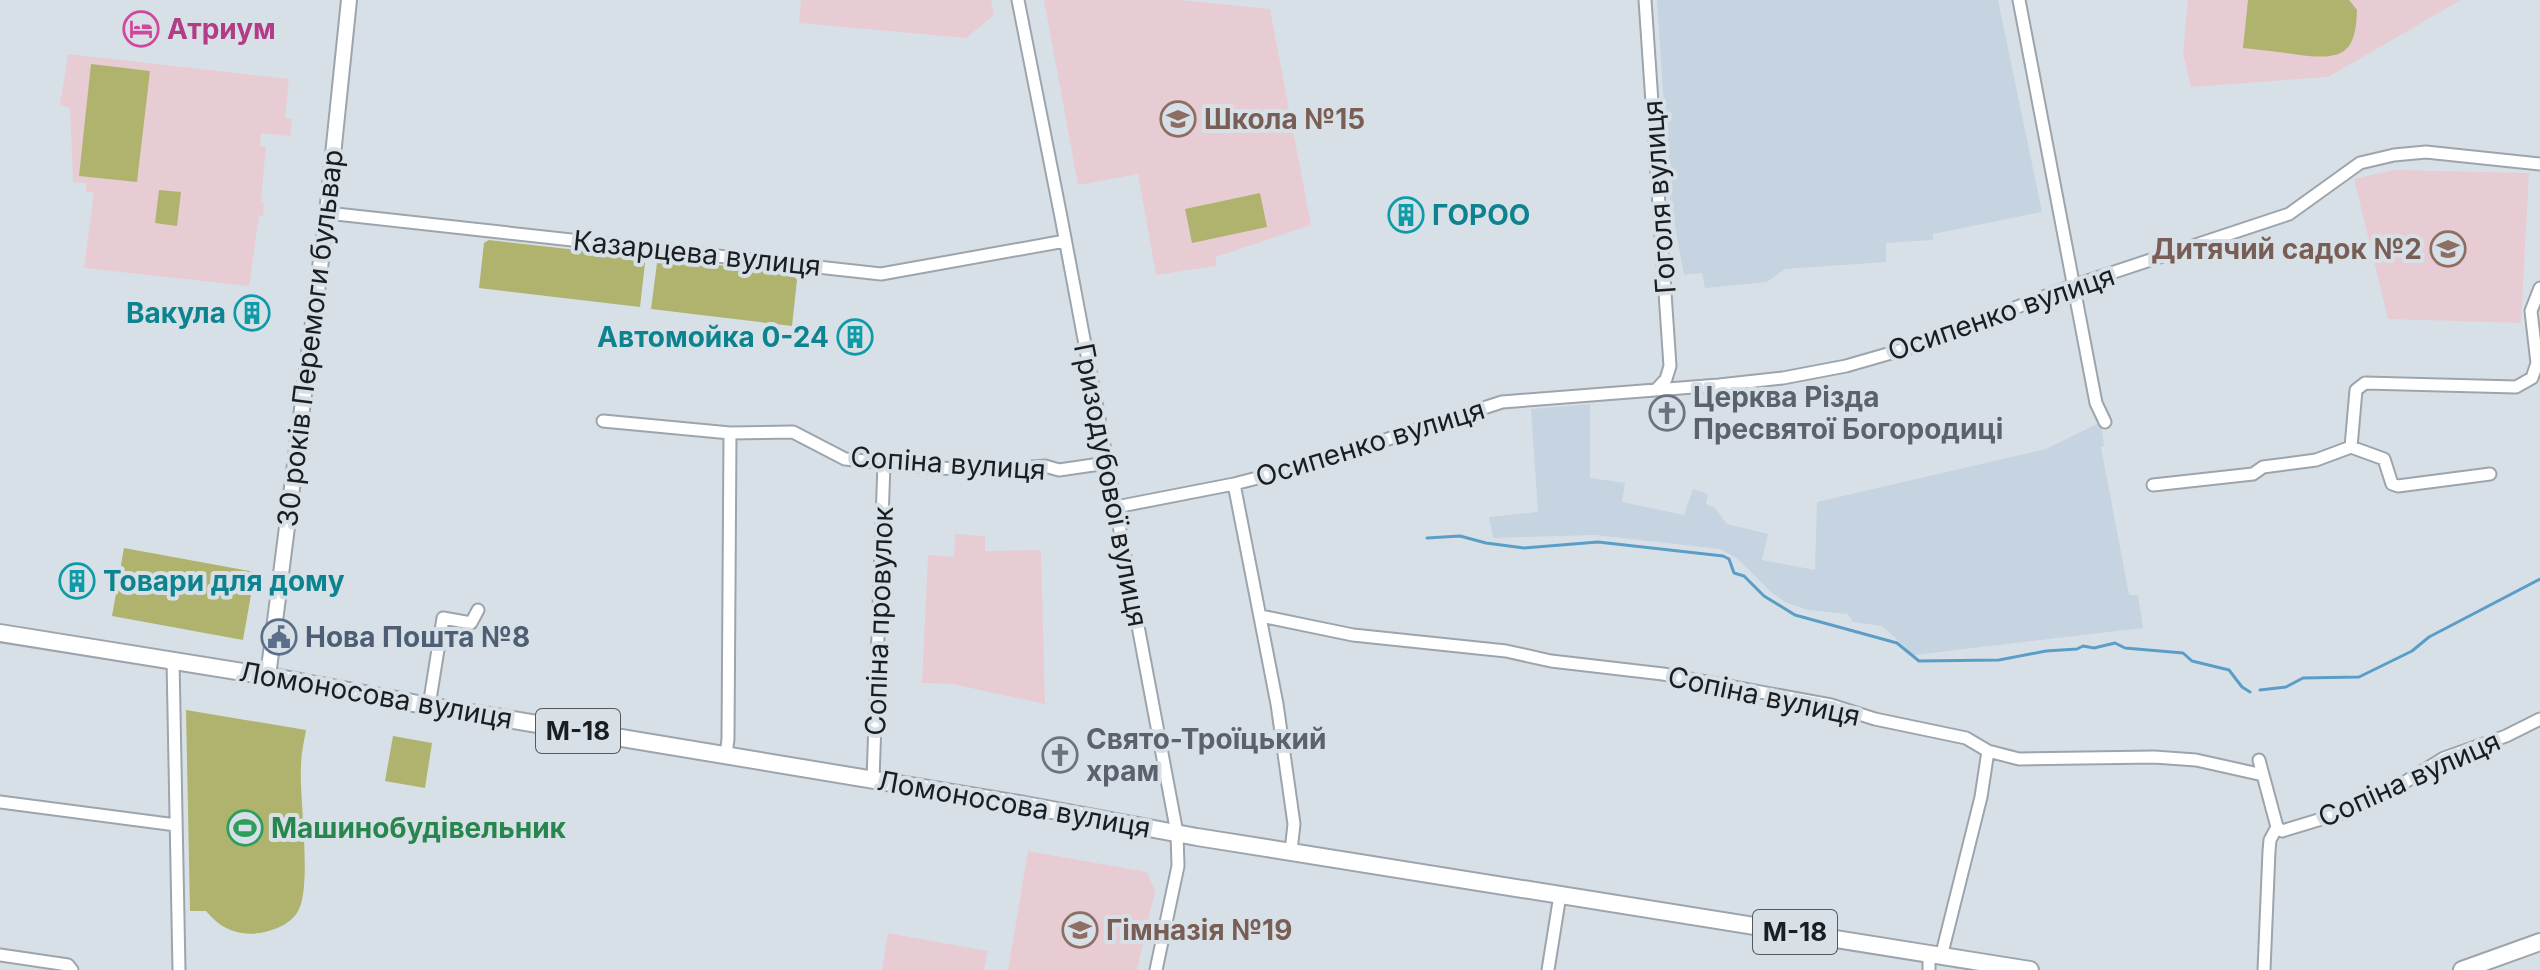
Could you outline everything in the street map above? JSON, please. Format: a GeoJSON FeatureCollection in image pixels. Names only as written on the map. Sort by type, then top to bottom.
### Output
{"type":"FeatureCollection","features":[{"type":"Feature","properties":{"kind":"highway","name":"Ломоносова вулиця"},"geometry":{"type":"LineString","coordinates":[[0,633],[1560,895],[1933,961],[2030,970]]}},
{"type":"Feature","properties":{"kind":"highway"},"geometry":{"type":"LineString","coordinates":[[2462,970],[2540,942]]}},
{"type":"Feature","properties":{"kind":"main road","name":"30 років Перемоги бульвар"},"geometry":{"type":"LineString","coordinates":[[268,676],[327,213],[349,0]]}},
{"type":"Feature","properties":{"kind":"street","name":"Гризодубової вулиця"},"geometry":{"type":"LineString","coordinates":[[1018,0],[1177,833],[1178,866],[1156,970]]}},
{"type":"Feature","properties":{"kind":"street","name":"Гоголя вулиця"},"geometry":{"type":"LineString","coordinates":[[1645,0],[1670,366],[1666,379],[1656,390]]}},
{"type":"Feature","properties":{"kind":"street"},"geometry":{"type":"LineString","coordinates":[[2019,0],[2096,403],[2105,422]]}},
{"type":"Feature","properties":{"kind":"street","name":"Осипенко вулиця"},"geometry":{"type":"LineString","coordinates":[[1116,507],[1234,484],[1380,444],[1502,402],[1770,379],[1846,366],[1912,347],[2075,285],[2289,214],[2360,163],[2426,152],[2540,164]]}},
{"type":"Feature","properties":{"kind":"street","name":"Казарцева вулиця"},"geometry":{"type":"LineString","coordinates":[[327,213],[881,274],[1065,241]]}},
{"type":"Feature","properties":{"kind":"street"},"geometry":{"type":"LineString","coordinates":[[2351,447],[2356,390],[2365,383],[2516,387],[2532,378],[2537,363],[2531,311],[2540,288]]}},
{"type":"Feature","properties":{"kind":"street","name":"Сопіна вулиця"},"geometry":{"type":"LineString","coordinates":[[603,421],[730,433],[793,432],[845,459],[884,463],[994,470],[1045,466],[1059,470],[1107,463]]}},
{"type":"Feature","properties":{"kind":"street"},"geometry":{"type":"LineString","coordinates":[[726,756],[730,433]]}},
{"type":"Feature","properties":{"kind":"street"},"geometry":{"type":"LineString","coordinates":[[2153,485],[2253,474],[2263,467],[2316,460],[2351,447],[2384,459],[2392,484],[2398,486],[2490,474]]}},
{"type":"Feature","properties":{"kind":"street","name":"Сопіна провулок"},"geometry":{"type":"LineString","coordinates":[[873,780],[884,463]]}},
{"type":"Feature","properties":{"kind":"street"},"geometry":{"type":"LineString","coordinates":[[1234,484],[1277,704],[1294,824],[1291,851]]}},
{"type":"Feature","properties":{"kind":"street"},"geometry":{"type":"LineString","coordinates":[[429,706],[443,618],[471,623],[478,610]]}},
{"type":"Feature","properties":{"kind":"street","name":"Сопіна вулиця"},"geometry":{"type":"LineString","coordinates":[[1261,616],[1353,635],[1506,651],[1551,661],[1663,674],[1763,691],[1966,738],[1988,751],[2019,759],[2108,756],[2196,760],[2263,775]]}},
{"type":"Feature","properties":{"kind":"street"},"geometry":{"type":"LineString","coordinates":[[173,660],[179,970]]}},
{"type":"Feature","properties":{"kind":"street","name":"Сопіна вулиця"},"geometry":{"type":"LineString","coordinates":[[2277,827],[2282,831],[2348,811],[2379,798],[2444,758],[2506,736],[2540,719]]}},
{"type":"Feature","properties":{"kind":"street"},"geometry":{"type":"LineString","coordinates":[[1933,961],[1972,835],[1988,751]]}},
{"type":"Feature","properties":{"kind":"street"},"geometry":{"type":"LineString","coordinates":[[2259,760],[2277,827],[2270,840],[2269,851],[2264,970]]}},
{"type":"Feature","properties":{"kind":"street"},"geometry":{"type":"LineString","coordinates":[[0,802],[176,825]]}},
{"type":"Feature","properties":{"kind":"street"},"geometry":{"type":"LineString","coordinates":[[1548,970],[1560,895]]}},
{"type":"Feature","properties":{"kind":"street"},"geometry":{"type":"LineString","coordinates":[[0,955],[68,965],[72,970]]}},
{"type":"Feature","properties":{"kind":"shaded area"},"geometry":{"type":"Polygon","coordinates":[[[801,0],[991,0],[994,15],[966,38],[799,23],[801,0]]]}},
{"type":"Feature","properties":{"kind":"shaded area","name":"Школа №15"},"geometry":{"type":"Polygon","coordinates":[[[1044,0],[1180,0],[1270,9],[1311,225],[1216,257],[1216,266],[1156,275],[1138,174],[1078,185],[1044,0]]]}},
{"type":"Feature","properties":{"kind":"shaded area"},"geometry":{"type":"Polygon","coordinates":[[[1657,0],[1998,0],[2042,212],[1933,234],[1933,240],[1886,243],[1886,262],[1785,269],[1767,282],[1705,288],[1702,273],[1684,275],[1670,199],[1657,0]]]}},
{"type":"Feature","properties":{"kind":"shaded area"},"geometry":{"type":"Polygon","coordinates":[[[2188,0],[2461,0],[2328,77],[2191,87],[2183,53],[2188,0]]]}},
{"type":"Feature","properties":{"kind":"shaded area"},"geometry":{"type":"Polygon","coordinates":[[[68,54],[289,79],[285,118],[292,119],[290,136],[261,133],[260,146],[266,147],[261,202],[264,204],[263,216],[259,216],[249,286],[84,268],[94,192],[86,191],[86,183],[73,182],[70,108],[60,105],[68,54]]]}},
{"type":"Feature","properties":{"kind":"shaded area","name":"Дитячий садок №2"},"geometry":{"type":"Polygon","coordinates":[[[2394,170],[2529,173],[2521,323],[2388,319],[2354,179],[2394,170]]]}},
{"type":"Feature","properties":{"kind":"shaded area"},"geometry":{"type":"Polygon","coordinates":[[[1590,404],[1590,478],[1625,483],[1622,502],[1684,515],[1693,489],[1708,494],[1706,504],[1715,508],[1727,524],[1768,534],[1762,560],[1815,570],[1817,502],[2046,449],[2101,422],[2104,446],[2101,447],[2129,595],[2138,595],[2143,628],[1914,655],[1882,626],[1853,622],[1848,614],[1808,610],[1785,602],[1738,559],[1720,549],[1595,535],[1493,538],[1489,517],[1538,512],[1531,409],[1590,404]]]}},
{"type":"Feature","properties":{"kind":"shaded area"},"geometry":{"type":"Polygon","coordinates":[[[955,534],[985,536],[985,551],[1041,550],[1045,704],[952,684],[922,683],[928,555],[954,557],[955,534]]]}},
{"type":"Feature","properties":{"kind":"shaded area","name":"Гімназія №19"},"geometry":{"type":"Polygon","coordinates":[[[1028,851],[1147,872],[1155,891],[1137,970],[1008,970],[1028,851]]]}},
{"type":"Feature","properties":{"kind":"shaded area"},"geometry":{"type":"Polygon","coordinates":[[[888,933],[988,951],[984,970],[882,970],[888,933]]]}},
{"type":"Feature","properties":{"kind":"green space"},"geometry":{"type":"Polygon","coordinates":[[[2248,0],[2349,0],[2357,10],[2353,37],[2344,51],[2326,56],[2243,48],[2248,0]]]}},
{"type":"Feature","properties":{"kind":"green space"},"geometry":{"type":"Polygon","coordinates":[[[91,64],[150,71],[137,182],[79,176],[91,64]]]}},
{"type":"Feature","properties":{"kind":"green space"},"geometry":{"type":"Polygon","coordinates":[[[159,190],[181,192],[177,226],[155,223],[159,190]]]}},
{"type":"Feature","properties":{"kind":"green space"},"geometry":{"type":"Polygon","coordinates":[[[1260,193],[1267,227],[1192,243],[1185,209],[1260,193]]]}},
{"type":"Feature","properties":{"kind":"green space"},"geometry":{"type":"Polygon","coordinates":[[[489,240],[639,257],[645,263],[640,307],[479,288],[484,243],[489,240]]]}},
{"type":"Feature","properties":{"kind":"green space"},"geometry":{"type":"Polygon","coordinates":[[[662,259],[792,273],[797,280],[792,326],[651,309],[657,263],[662,259]]]}},
{"type":"Feature","properties":{"kind":"green space"},"geometry":{"type":"Polygon","coordinates":[[[124,548],[255,572],[243,640],[112,616],[124,548]]]}},
{"type":"Feature","properties":{"kind":"green space","name":"Машинобудівельник"},"geometry":{"type":"Polygon","coordinates":[[[186,710],[306,730],[301,766],[305,865],[302,901],[294,917],[276,929],[260,933],[237,932],[224,927],[206,911],[190,911],[186,710]]]}},
{"type":"Feature","properties":{"kind":"green space"},"geometry":{"type":"Polygon","coordinates":[[[393,736],[432,743],[425,788],[385,781],[393,736]]]}},
{"type":"Feature","properties":{"kind":"waterway"},"geometry":{"type":"LineString","coordinates":[[1427,538],[1460,536],[1524,548],[1598,542],[1723,556],[1729,559],[1734,573],[1744,576],[1764,596],[1795,615],[1897,643],[1919,661],[1999,660],[2115,643],[2125,648],[2183,653],[2192,661],[2229,670],[2250,692]]}},
{"type":"Feature","properties":{"kind":"waterway"},"geometry":{"type":"LineString","coordinates":[[2260,690],[2286,687],[2303,678],[2359,677],[2540,579]]}},
{"type":"Feature","properties":{"kind":"place","name":"Атриум"},"geometry":{"type":"Point","coordinates":[141,29]}},
{"type":"Feature","properties":{"kind":"place","name":"Школа №15"},"geometry":{"type":"Point","coordinates":[1178,119]}},
{"type":"Feature","properties":{"kind":"place","name":"ГОРОО"},"geometry":{"type":"Point","coordinates":[1406,215]}},
{"type":"Feature","properties":{"kind":"place","name":"Дитячий садок №2"},"geometry":{"type":"Point","coordinates":[2448,249]}},
{"type":"Feature","properties":{"kind":"place","name":"Вакула"},"geometry":{"type":"Point","coordinates":[252,313]}},
{"type":"Feature","properties":{"kind":"place","name":"Автомойка 0-24"},"geometry":{"type":"Point","coordinates":[855,337]}},
{"type":"Feature","properties":{"kind":"place","name":"Церква Різда Пресвятої Богородиці"},"geometry":{"type":"Point","coordinates":[1667,413]}},
{"type":"Feature","properties":{"kind":"place","name":"Товари для дому"},"geometry":{"type":"Point","coordinates":[77,581]}},
{"type":"Feature","properties":{"kind":"place","name":"Нова Пошта №8"},"geometry":{"type":"Point","coordinates":[279,637]}},
{"type":"Feature","properties":{"kind":"place","name":"Свято-Троїцький храм"},"geometry":{"type":"Point","coordinates":[1060,755]}},
{"type":"Feature","properties":{"kind":"place","name":"Машинобудівельник"},"geometry":{"type":"Point","coordinates":[245,828]}},
{"type":"Feature","properties":{"kind":"place","name":"Гімназія №19"},"geometry":{"type":"Point","coordinates":[1080,930]}}]}
